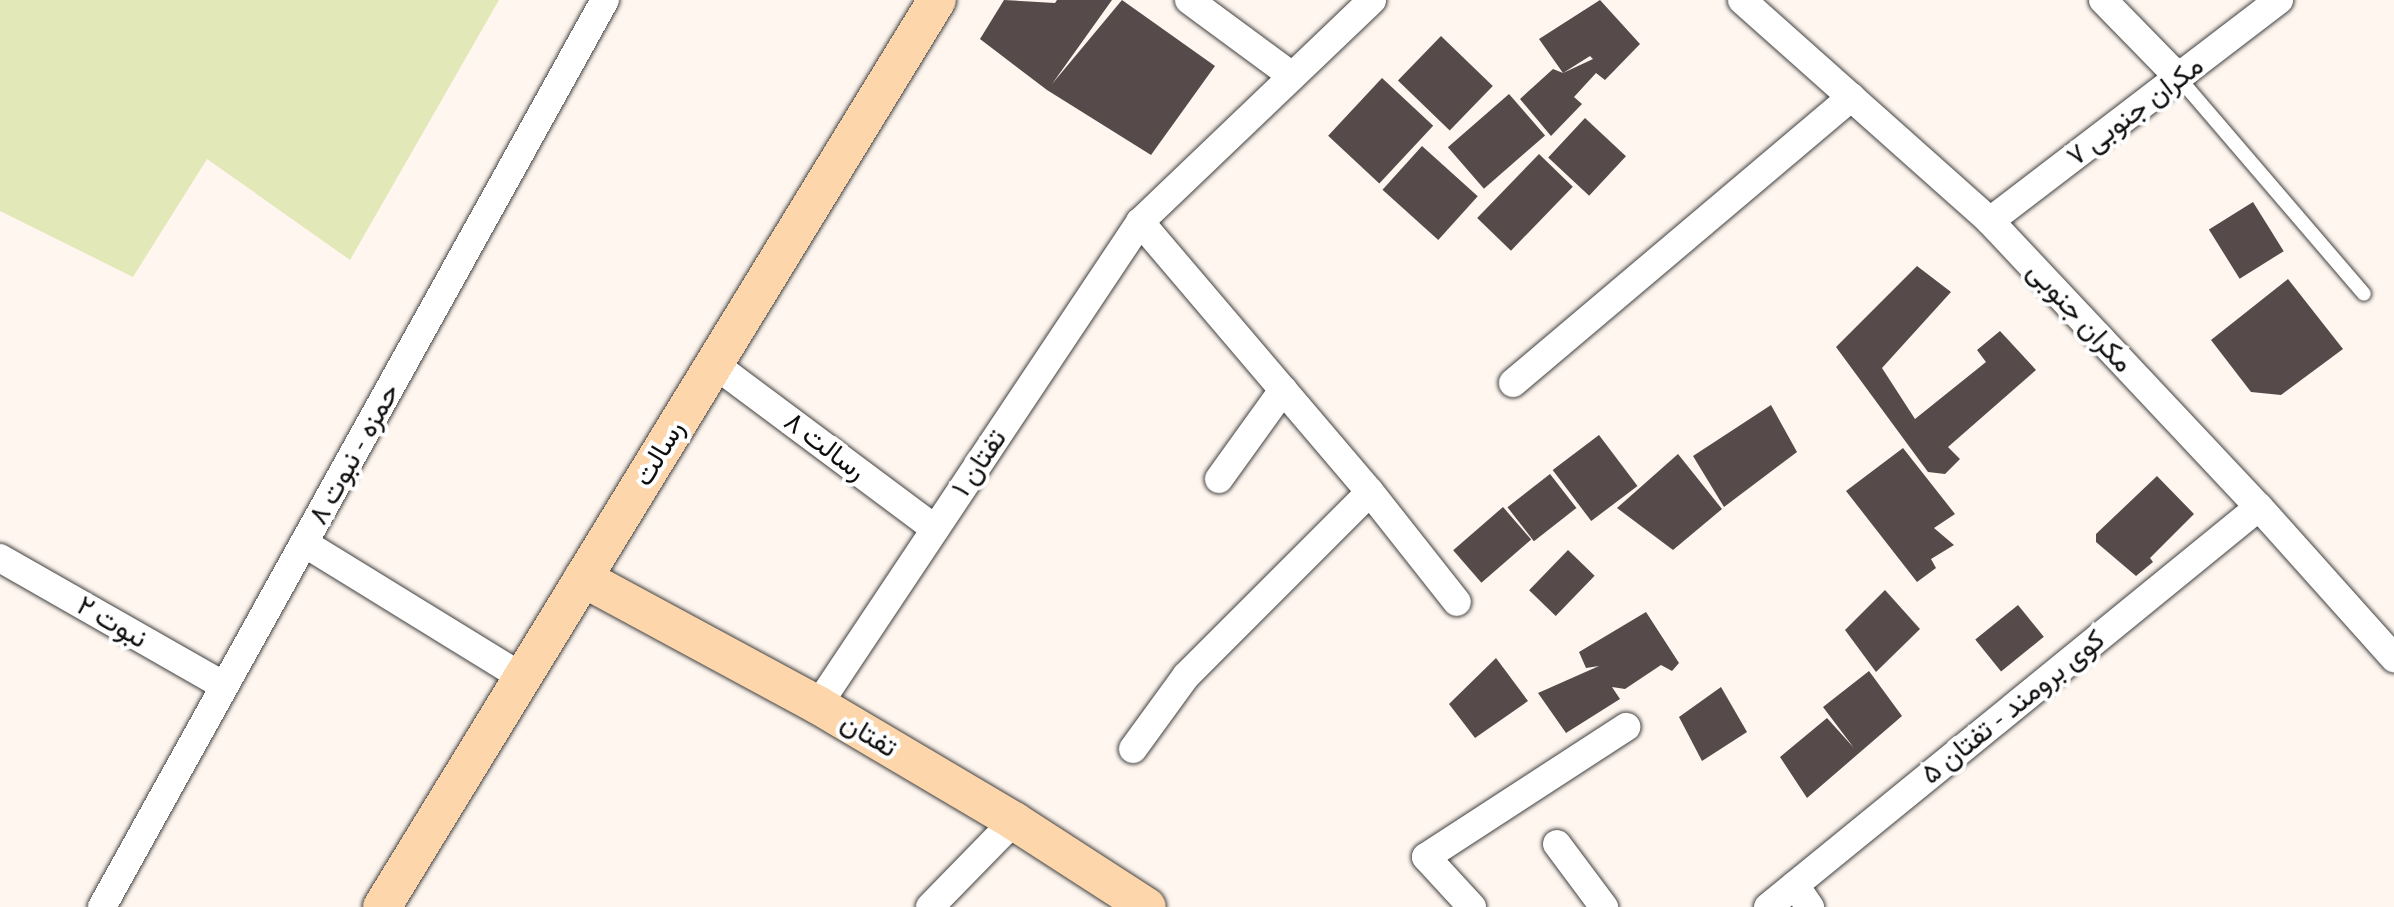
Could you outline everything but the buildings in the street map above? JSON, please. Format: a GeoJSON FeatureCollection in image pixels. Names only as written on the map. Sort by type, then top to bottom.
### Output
{"type":"FeatureCollection","features":[{"type":"Feature","properties":{"kind":"street","name":"حمزه - نبوت ۸"},"geometry":{"type":"LineString","coordinates":[[102,907],[605,0]]}},
{"type":"Feature","properties":{"kind":"street","name":"رسالت"},"geometry":{"type":"LineString","coordinates":[[382,907],[937,0]]}},
{"type":"Feature","properties":{"kind":"street"},"geometry":{"type":"LineString","coordinates":[[1189,0],[1292,76]]}},
{"type":"Feature","properties":{"kind":"street","name":"تفتان ۱"},"geometry":{"type":"LineString","coordinates":[[818,705],[1140,222],[1372,0]]}},
{"type":"Feature","properties":{"kind":"street","name":"مکران جنوبی"},"geometry":{"type":"LineString","coordinates":[[1742,0],[1990,221],[2259,507],[2394,658]]}},
{"type":"Feature","properties":{"kind":"street"},"geometry":{"type":"LineString","coordinates":[[2103,0],[2179,78]]}},
{"type":"Feature","properties":{"kind":"street","name":"مکران جنوبی ۷"},"geometry":{"type":"LineString","coordinates":[[1990,221],[2279,0]]}},
{"type":"Feature","properties":{"kind":"street"},"geometry":{"type":"LineString","coordinates":[[1513,383],[1851,97]]}},
{"type":"Feature","properties":{"kind":"street"},"geometry":{"type":"LineString","coordinates":[[1140,222],[1370,492],[1457,602]]}},
{"type":"Feature","properties":{"kind":"street","name":"رسالت ۸"},"geometry":{"type":"LineString","coordinates":[[714,364],[935,529]]}},
{"type":"Feature","properties":{"kind":"street"},"geometry":{"type":"LineString","coordinates":[[1219,479],[1283,390]]}},
{"type":"Feature","properties":{"kind":"street"},"geometry":{"type":"LineString","coordinates":[[1133,749],[1186,676],[1370,492]]}},
{"type":"Feature","properties":{"kind":"street","name":"کوی برومند - تفتان ۵"},"geometry":{"type":"LineString","coordinates":[[1768,907],[1802,896],[2259,507]]}},
{"type":"Feature","properties":{"kind":"street"},"geometry":{"type":"LineString","coordinates":[[304,543],[522,677]]}},
{"type":"Feature","properties":{"kind":"street","name":"نبوت ۲"},"geometry":{"type":"LineString","coordinates":[[0,558],[224,686]]}},
{"type":"Feature","properties":{"kind":"street","name":"تفتان"},"geometry":{"type":"LineString","coordinates":[[583,578],[818,705],[1014,821],[1147,907]]}},
{"type":"Feature","properties":{"kind":"street"},"geometry":{"type":"LineString","coordinates":[[1472,907],[1426,857],[1626,727]]}},
{"type":"Feature","properties":{"kind":"street"},"geometry":{"type":"LineString","coordinates":[[930,907],[1014,821]]}},
{"type":"Feature","properties":{"kind":"street"},"geometry":{"type":"LineString","coordinates":[[1557,844],[1604,907]]}},
{"type":"Feature","properties":{"kind":"lane"},"geometry":{"type":"LineString","coordinates":[[2179,78],[2364,294]]}},
{"type":"Feature","properties":{"kind":"green space"},"geometry":{"type":"Polygon","coordinates":[[[0,0],[499,0],[350,260],[207,159],[133,277],[0,211],[0,0]]]}}]}
